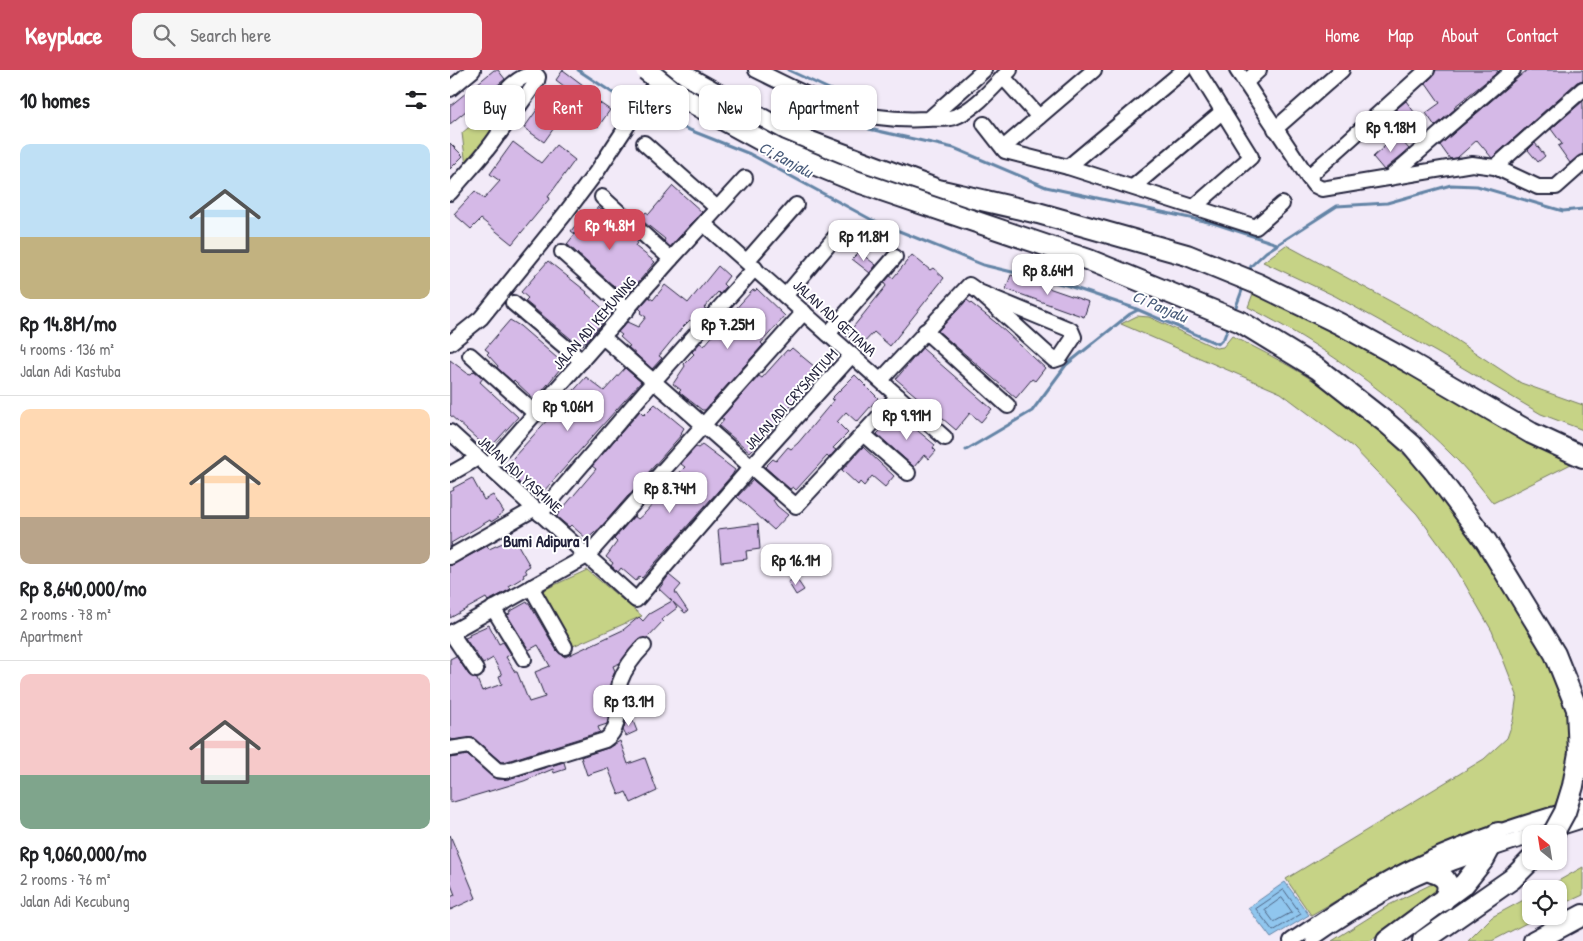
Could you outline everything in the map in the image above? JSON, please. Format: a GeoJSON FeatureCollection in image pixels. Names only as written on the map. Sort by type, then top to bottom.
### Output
{"type":"FeatureCollection","features":[{"type":"Feature","properties":{"kind":"highway"},"geometry":{"type":"LineString","coordinates":[[646,70],[676,94],[776,149],[855,180],[1089,260],[1240,322],[1318,369],[1388,424],[1412,445],[1486,541],[1555,654],[1577,709],[1579,754],[1573,786],[1565,812],[1558,825]]}},
{"type":"Feature","properties":{"kind":"highway"},"geometry":{"type":"LineString","coordinates":[[678,70],[688,78],[787,132],[938,190],[1038,213],[1187,255],[1258,284],[1388,350],[1531,433],[1583,457]]}},
{"type":"Feature","properties":{"kind":"highway"},"geometry":{"type":"LineString","coordinates":[[1387,941],[1443,902],[1477,870],[1494,841]]}},
{"type":"Feature","properties":{"kind":"highway"},"geometry":{"type":"LineString","coordinates":[[1423,941],[1512,879],[1522,869]]}},
{"type":"Feature","properties":{"kind":"highway"},"geometry":{"type":"LineString","coordinates":[[1432,872],[1447,880],[1449,886],[1443,902]]}},
{"type":"Feature","properties":{"kind":"highway"},"geometry":{"type":"LineString","coordinates":[[1534,941],[1583,915]]}},
{"type":"Feature","properties":{"kind":"street"},"geometry":{"type":"LineString","coordinates":[[450,89],[473,70]]}},
{"type":"Feature","properties":{"kind":"street"},"geometry":{"type":"LineString","coordinates":[[450,343],[481,318],[509,285],[598,170],[664,70]]}},
{"type":"Feature","properties":{"kind":"street"},"geometry":{"type":"LineString","coordinates":[[756,70],[817,100],[863,115],[904,120],[930,118],[946,120],[959,116],[971,108],[1007,73],[1039,117]]}},
{"type":"Feature","properties":{"kind":"street"},"geometry":{"type":"LineString","coordinates":[[930,118],[984,70]]}},
{"type":"Feature","properties":{"kind":"street"},"geometry":{"type":"LineString","coordinates":[[1003,148],[1094,70]]}},
{"type":"Feature","properties":{"kind":"street"},"geometry":{"type":"LineString","coordinates":[[1068,167],[1184,70]]}},
{"type":"Feature","properties":{"kind":"street"},"geometry":{"type":"LineString","coordinates":[[1194,207],[1252,156],[1197,70]]}},
{"type":"Feature","properties":{"kind":"street"},"geometry":{"type":"LineString","coordinates":[[1236,70],[1308,177],[1314,185],[1322,189],[1331,189],[1461,165],[1495,167],[1538,186],[1556,188],[1583,163]]}},
{"type":"Feature","properties":{"kind":"street"},"geometry":{"type":"LineString","coordinates":[[1245,83],[1259,70]]}},
{"type":"Feature","properties":{"kind":"street"},"geometry":{"type":"LineString","coordinates":[[1275,129],[1342,70]]}},
{"type":"Feature","properties":{"kind":"street"},"geometry":{"type":"LineString","coordinates":[[1308,177],[1426,70]]}},
{"type":"Feature","properties":{"kind":"street"},"geometry":{"type":"LineString","coordinates":[[1389,178],[1513,70]]}},
{"type":"Feature","properties":{"kind":"street"},"geometry":{"type":"LineString","coordinates":[[1495,167],[1583,89]]}},
{"type":"Feature","properties":{"kind":"street"},"geometry":{"type":"LineString","coordinates":[[1133,187],[1223,110]]}},
{"type":"Feature","properties":{"kind":"street"},"geometry":{"type":"LineString","coordinates":[[984,124],[1003,148],[1133,187],[1256,227],[1282,204]]}},
{"type":"Feature","properties":{"kind":"street"},"geometry":{"type":"LineString","coordinates":[[450,193],[499,134]]}},
{"type":"Feature","properties":{"kind":"street"},"geometry":{"type":"LineString","coordinates":[[644,144],[718,208]]}},
{"type":"Feature","properties":{"kind":"street","name":"JALAN ADI KEMUNING"},"geometry":{"type":"LineString","coordinates":[[450,474],[483,462],[536,414],[671,259],[745,178]]}},
{"type":"Feature","properties":{"kind":"street"},"geometry":{"type":"LineString","coordinates":[[602,198],[671,259]]}},
{"type":"Feature","properties":{"kind":"street"},"geometry":{"type":"LineString","coordinates":[[450,556],[537,512],[654,381],[751,265],[796,205]]}},
{"type":"Feature","properties":{"kind":"street","name":"JALAN ADI GETIANA"},"geometry":{"type":"LineString","coordinates":[[704,224],[945,438]]}},
{"type":"Feature","properties":{"kind":"street"},"geometry":{"type":"LineString","coordinates":[[785,296],[841,230]]}},
{"type":"Feature","properties":{"kind":"street"},"geometry":{"type":"LineString","coordinates":[[562,252],[627,310]]}},
{"type":"Feature","properties":{"kind":"street"},"geometry":{"type":"LineString","coordinates":[[828,334],[895,257]]}},
{"type":"Feature","properties":{"kind":"street"},"geometry":{"type":"LineString","coordinates":[[881,380],[968,285],[979,292],[1054,360],[1060,358],[1074,337],[1071,330],[979,292]]}},
{"type":"Feature","properties":{"kind":"street"},"geometry":{"type":"LineString","coordinates":[[513,303],[582,361]]}},
{"type":"Feature","properties":{"kind":"street"},"geometry":{"type":"LineString","coordinates":[[476,670],[450,633],[587,556],[804,312]]}},
{"type":"Feature","properties":{"kind":"street"},"geometry":{"type":"LineString","coordinates":[[925,331],[1008,406]]}},
{"type":"Feature","properties":{"kind":"street"},"geometry":{"type":"LineString","coordinates":[[604,338],[796,506],[898,396]]}},
{"type":"Feature","properties":{"kind":"street"},"geometry":{"type":"LineString","coordinates":[[470,355],[536,414]]}},
{"type":"Feature","properties":{"kind":"street","name":"JALAN ADI CRYSANTIUM"},"geometry":{"type":"LineString","coordinates":[[636,600],[751,467],[852,355]]}},
{"type":"Feature","properties":{"kind":"street","name":"JALAN ADI YASMINE"},"geometry":{"type":"LineString","coordinates":[[450,432],[636,600]]}},
{"type":"Feature","properties":{"kind":"street"},"geometry":{"type":"LineString","coordinates":[[863,434],[908,474]]}},
{"type":"Feature","properties":{"kind":"street"},"geometry":{"type":"LineString","coordinates":[[531,588],[565,647]]}},
{"type":"Feature","properties":{"kind":"street"},"geometry":{"type":"LineString","coordinates":[[493,608],[524,659]]}},
{"type":"Feature","properties":{"kind":"street"},"geometry":{"type":"LineString","coordinates":[[450,749],[470,746],[497,770],[505,771],[605,740],[616,728],[618,693],[621,680],[634,656],[644,646]]}},
{"type":"Feature","properties":{"kind":"street"},"geometry":{"type":"LineString","coordinates":[[1308,941],[1386,892],[1432,872],[1494,841],[1583,806]]}},
{"type":"Feature","properties":{"kind":"street"},"geometry":{"type":"LineString","coordinates":[[1567,825],[1583,820]]}},
{"type":"Feature","properties":{"kind":"street"},"geometry":{"type":"LineString","coordinates":[[1291,941],[1342,907],[1422,862],[1494,841],[1522,837]]}},
{"type":"Feature","properties":{"kind":"green space"},"geometry":{"type":"Polygon","coordinates":[[[466,130],[492,130],[492,134],[466,166],[462,133],[466,130]]]}},
{"type":"Feature","properties":{"kind":"green space"},"geometry":{"type":"Polygon","coordinates":[[[1286,245],[1429,322],[1521,383],[1583,405],[1583,430],[1541,414],[1436,352],[1335,296],[1263,262],[1286,245]]]}},
{"type":"Feature","properties":{"kind":"green space"},"geometry":{"type":"Polygon","coordinates":[[[1254,291],[1350,339],[1513,435],[1571,464],[1493,503],[1457,460],[1405,411],[1380,391],[1329,354],[1248,307],[1254,291]]]}},
{"type":"Feature","properties":{"kind":"green space"},"geometry":{"type":"Polygon","coordinates":[[[1137,316],[1149,317],[1216,348],[1223,347],[1232,336],[1300,372],[1332,393],[1363,417],[1407,457],[1461,516],[1493,566],[1546,658],[1562,694],[1569,720],[1570,740],[1564,778],[1553,808],[1472,832],[1398,865],[1311,915],[1286,879],[1484,759],[1507,738],[1513,721],[1517,695],[1492,631],[1454,565],[1417,514],[1353,447],[1281,393],[1121,324],[1137,316]]]}},
{"type":"Feature","properties":{"kind":"green space"},"geometry":{"type":"Polygon","coordinates":[[[587,570],[642,616],[564,650],[535,594],[587,570]]]}},
{"type":"Feature","properties":{"kind":"green space"},"geometry":{"type":"Polygon","coordinates":[[[1583,867],[1583,895],[1567,902],[1567,880],[1560,880],[1583,867]]]}},
{"type":"Feature","properties":{"kind":"green space"},"geometry":{"type":"Polygon","coordinates":[[[1434,883],[1439,886],[1440,892],[1430,901],[1370,941],[1332,941],[1389,905],[1434,883]]]}},
{"type":"Feature","properties":{"kind":"green space"},"geometry":{"type":"Polygon","coordinates":[[[1522,901],[1523,925],[1492,941],[1468,941],[1492,917],[1522,901]]]}},
{"type":"Feature","properties":{"kind":"water"},"geometry":{"type":"Polygon","coordinates":[[[1285,882],[1309,915],[1271,938],[1248,908],[1285,882]]]}},
{"type":"Feature","properties":{"kind":"building"},"geometry":{"type":"Polygon","coordinates":[[[494,70],[498,70],[505,79],[498,85],[476,85],[494,70]]]}},
{"type":"Feature","properties":{"kind":"building"},"geometry":{"type":"Polygon","coordinates":[[[563,70],[583,85],[563,85],[556,80],[563,70]]]}},
{"type":"Feature","properties":{"kind":"building"},"geometry":{"type":"Polygon","coordinates":[[[1436,70],[1497,70],[1498,72],[1454,107],[1455,109],[1435,126],[1426,113],[1440,103],[1426,83],[1436,70]]]}},
{"type":"Feature","properties":{"kind":"building"},"geometry":{"type":"Polygon","coordinates":[[[1527,70],[1583,70],[1583,80],[1577,82],[1492,158],[1477,140],[1457,158],[1450,159],[1440,145],[1527,70]]]}},
{"type":"Feature","properties":{"kind":"building"},"geometry":{"type":"Polygon","coordinates":[[[465,94],[465,112],[450,124],[450,106],[465,94]]]}},
{"type":"Feature","properties":{"kind":"building"},"geometry":{"type":"Polygon","coordinates":[[[1406,101],[1417,116],[1405,125],[1394,111],[1406,101]]]}},
{"type":"Feature","properties":{"kind":"building"},"geometry":{"type":"Polygon","coordinates":[[[1583,101],[1583,154],[1570,163],[1558,146],[1562,144],[1551,129],[1583,101]]]}},
{"type":"Feature","properties":{"kind":"building"},"geometry":{"type":"Polygon","coordinates":[[[601,104],[610,110],[601,123],[601,104]]]}},
{"type":"Feature","properties":{"kind":"building"},"geometry":{"type":"Polygon","coordinates":[[[535,112],[535,130],[553,130],[544,142],[525,129],[535,112]]]}},
{"type":"Feature","properties":{"kind":"building"},"geometry":{"type":"Polygon","coordinates":[[[1397,135],[1409,149],[1384,170],[1373,157],[1397,135]]]}},
{"type":"Feature","properties":{"kind":"building"},"geometry":{"type":"Polygon","coordinates":[[[513,142],[541,163],[556,145],[575,160],[548,197],[550,198],[512,244],[481,219],[471,229],[454,214],[475,191],[484,199],[500,181],[490,174],[513,142]]]}},
{"type":"Feature","properties":{"kind":"building"},"geometry":{"type":"Polygon","coordinates":[[[450,143],[463,156],[450,169],[450,143]]]}},
{"type":"Feature","properties":{"kind":"building"},"geometry":{"type":"Polygon","coordinates":[[[1535,143],[1545,156],[1538,162],[1528,150],[1535,143]]]}},
{"type":"Feature","properties":{"kind":"building"},"geometry":{"type":"Polygon","coordinates":[[[673,186],[702,212],[670,247],[664,241],[665,239],[640,219],[646,212],[649,214],[673,186]]]}},
{"type":"Feature","properties":{"kind":"building"},"geometry":{"type":"Polygon","coordinates":[[[598,207],[638,241],[635,246],[655,262],[626,297],[567,244],[575,234],[571,231],[582,217],[587,221],[598,207]]]}},
{"type":"Feature","properties":{"kind":"building"},"geometry":{"type":"Polygon","coordinates":[[[859,252],[876,265],[870,273],[852,259],[859,252]]]}},
{"type":"Feature","properties":{"kind":"building"},"geometry":{"type":"Polygon","coordinates":[[[912,255],[930,270],[933,268],[944,278],[890,346],[874,332],[860,347],[846,336],[886,286],[884,283],[890,276],[893,278],[912,255]]]}},
{"type":"Feature","properties":{"kind":"building"},"geometry":{"type":"Polygon","coordinates":[[[548,261],[587,292],[609,314],[582,345],[578,342],[576,343],[525,301],[528,298],[521,292],[548,261]]]}},
{"type":"Feature","properties":{"kind":"building"},"geometry":{"type":"Polygon","coordinates":[[[718,266],[729,276],[723,284],[726,287],[720,294],[718,292],[704,308],[706,309],[700,316],[692,322],[690,320],[682,328],[659,356],[662,358],[652,369],[628,347],[630,346],[620,337],[622,335],[618,332],[627,322],[638,327],[646,317],[640,313],[642,311],[639,308],[649,297],[653,300],[665,285],[688,303],[718,266]]]}},
{"type":"Feature","properties":{"kind":"building"},"geometry":{"type":"Polygon","coordinates":[[[1011,275],[1089,302],[1084,317],[1006,289],[1011,275]]]}},
{"type":"Feature","properties":{"kind":"building"},"geometry":{"type":"Polygon","coordinates":[[[757,289],[785,316],[761,343],[763,345],[705,410],[702,410],[679,392],[681,390],[673,384],[685,366],[684,364],[694,354],[692,352],[700,343],[704,346],[753,290],[757,289]]]}},
{"type":"Feature","properties":{"kind":"building"},"geometry":{"type":"Polygon","coordinates":[[[967,300],[995,322],[1045,368],[1035,381],[1032,379],[1016,398],[938,331],[967,300]]]}},
{"type":"Feature","properties":{"kind":"building"},"geometry":{"type":"Polygon","coordinates":[[[510,320],[520,326],[564,364],[535,400],[514,380],[513,382],[497,368],[498,366],[485,349],[510,320]]]}},
{"type":"Feature","properties":{"kind":"building"},"geometry":{"type":"Polygon","coordinates":[[[792,348],[821,372],[818,375],[820,377],[789,408],[787,413],[750,452],[719,426],[724,420],[721,418],[759,376],[762,378],[787,350],[789,351],[792,348]]]}},
{"type":"Feature","properties":{"kind":"building"},"geometry":{"type":"Polygon","coordinates":[[[922,348],[992,409],[981,422],[970,413],[956,430],[896,379],[922,348]]]}},
{"type":"Feature","properties":{"kind":"building"},"geometry":{"type":"Polygon","coordinates":[[[450,360],[467,373],[471,374],[474,371],[483,378],[480,382],[518,417],[490,448],[487,445],[485,446],[450,415],[450,360]]]}},
{"type":"Feature","properties":{"kind":"building"},"geometry":{"type":"Polygon","coordinates":[[[625,368],[641,382],[543,492],[538,496],[532,491],[530,493],[504,468],[586,377],[604,391],[625,368]]]}},
{"type":"Feature","properties":{"kind":"building"},"geometry":{"type":"Polygon","coordinates":[[[855,375],[878,398],[857,422],[846,412],[837,422],[848,433],[833,448],[836,450],[829,458],[827,456],[796,490],[793,487],[790,489],[765,467],[773,459],[776,461],[788,447],[791,449],[798,443],[834,400],[831,399],[855,375]]]}},
{"type":"Feature","properties":{"kind":"building"},"geometry":{"type":"Polygon","coordinates":[[[655,404],[684,428],[682,434],[600,528],[587,539],[571,525],[569,527],[557,517],[558,514],[596,469],[592,466],[640,411],[644,415],[655,404]]]}},
{"type":"Feature","properties":{"kind":"building"},"geometry":{"type":"Polygon","coordinates":[[[895,416],[901,417],[935,445],[933,448],[936,451],[929,459],[924,455],[914,467],[877,434],[895,416]]]}},
{"type":"Feature","properties":{"kind":"building"},"geometry":{"type":"Polygon","coordinates":[[[702,445],[735,470],[732,475],[642,578],[640,576],[636,581],[621,568],[618,572],[611,566],[613,563],[606,557],[617,542],[614,539],[634,516],[638,519],[646,512],[685,467],[681,464],[684,460],[696,447],[698,448],[702,445]]]}},
{"type":"Feature","properties":{"kind":"building"},"geometry":{"type":"Polygon","coordinates":[[[863,447],[894,476],[885,487],[872,476],[864,486],[860,482],[858,485],[842,470],[863,447]]]}},
{"type":"Feature","properties":{"kind":"building"},"geometry":{"type":"Polygon","coordinates":[[[472,478],[484,500],[493,495],[504,512],[491,522],[490,520],[451,543],[452,546],[450,547],[450,492],[454,490],[453,488],[472,478]]]}},
{"type":"Feature","properties":{"kind":"building"},"geometry":{"type":"Polygon","coordinates":[[[753,480],[774,498],[773,500],[777,506],[788,515],[774,530],[737,497],[753,480]]]}},
{"type":"Feature","properties":{"kind":"building"},"geometry":{"type":"Polygon","coordinates":[[[758,524],[760,549],[746,551],[747,559],[721,562],[718,529],[758,524]]]}},
{"type":"Feature","properties":{"kind":"building"},"geometry":{"type":"Polygon","coordinates":[[[514,538],[530,566],[525,569],[527,573],[523,575],[524,577],[509,586],[511,589],[488,601],[486,598],[450,618],[450,566],[487,546],[489,549],[514,538]]]}},
{"type":"Feature","properties":{"kind":"building"},"geometry":{"type":"Polygon","coordinates":[[[669,575],[681,585],[675,592],[688,611],[685,613],[673,602],[677,608],[661,620],[663,621],[647,638],[638,640],[620,663],[613,666],[615,671],[609,686],[608,719],[607,724],[598,727],[600,732],[504,762],[501,762],[473,738],[450,740],[450,659],[456,656],[469,675],[477,679],[482,691],[502,684],[499,676],[502,675],[493,658],[483,664],[465,638],[470,636],[469,634],[489,625],[499,644],[503,642],[511,654],[506,657],[515,672],[517,672],[529,702],[545,697],[535,672],[550,666],[538,645],[529,650],[507,615],[510,614],[509,612],[527,602],[529,603],[557,651],[565,657],[623,630],[639,617],[643,621],[649,614],[672,601],[659,589],[669,575]]]}},
{"type":"Feature","properties":{"kind":"building"},"geometry":{"type":"Polygon","coordinates":[[[796,578],[804,590],[796,595],[788,582],[796,578]]]}},
{"type":"Feature","properties":{"kind":"building"},"geometry":{"type":"Polygon","coordinates":[[[631,716],[637,731],[626,736],[623,730],[626,718],[631,716]]]}},
{"type":"Feature","properties":{"kind":"building"},"geometry":{"type":"Polygon","coordinates":[[[620,741],[628,764],[645,758],[657,791],[631,803],[626,792],[619,795],[608,768],[587,775],[581,757],[608,748],[620,741]]]}},
{"type":"Feature","properties":{"kind":"building"},"geometry":{"type":"Polygon","coordinates":[[[467,755],[496,779],[508,779],[564,762],[566,769],[554,773],[553,769],[524,781],[450,803],[450,758],[467,755]]]}},
{"type":"Feature","properties":{"kind":"building"},"geometry":{"type":"Polygon","coordinates":[[[450,835],[476,898],[450,910],[450,897],[455,895],[450,882],[450,835]]]}},
{"type":"Feature","properties":{"kind":"waterway","name":"Ci Panjalu"},"geometry":{"type":"LineString","coordinates":[[578,70],[611,92]]}},
{"type":"Feature","properties":{"kind":"waterway"},"geometry":{"type":"LineString","coordinates":[[788,70],[820,85]]}},
{"type":"Feature","properties":{"kind":"waterway","name":"Ci Panjalu"},"geometry":{"type":"LineString","coordinates":[[689,130],[750,154],[872,220],[983,265],[1066,285],[1134,308],[1218,344],[1224,338],[1229,325]]}},
{"type":"Feature","properties":{"kind":"waterway"},"geometry":{"type":"LineString","coordinates":[[873,130],[954,148],[1046,187],[1213,223],[1277,244]]}},
{"type":"Feature","properties":{"kind":"waterway","name":"Ci Panjalu"},"geometry":{"type":"LineString","coordinates":[[1249,273],[1251,266],[1266,252],[1337,206],[1387,203],[1451,185],[1477,186],[1563,211],[1583,209]]}},
{"type":"Feature","properties":{"kind":"waterway","name":"Ci Panjalu"},"geometry":{"type":"LineString","coordinates":[[1234,312],[1244,285]]}},
{"type":"Feature","properties":{"kind":"waterway"},"geometry":{"type":"LineString","coordinates":[[966,450],[1032,411],[1066,365],[1130,314],[1138,310]]}},
{"type":"Feature","properties":{"kind":"district","name":"Bumi Adipura 1"},"geometry":{"type":"Point","coordinates":[546,541]}}]}
